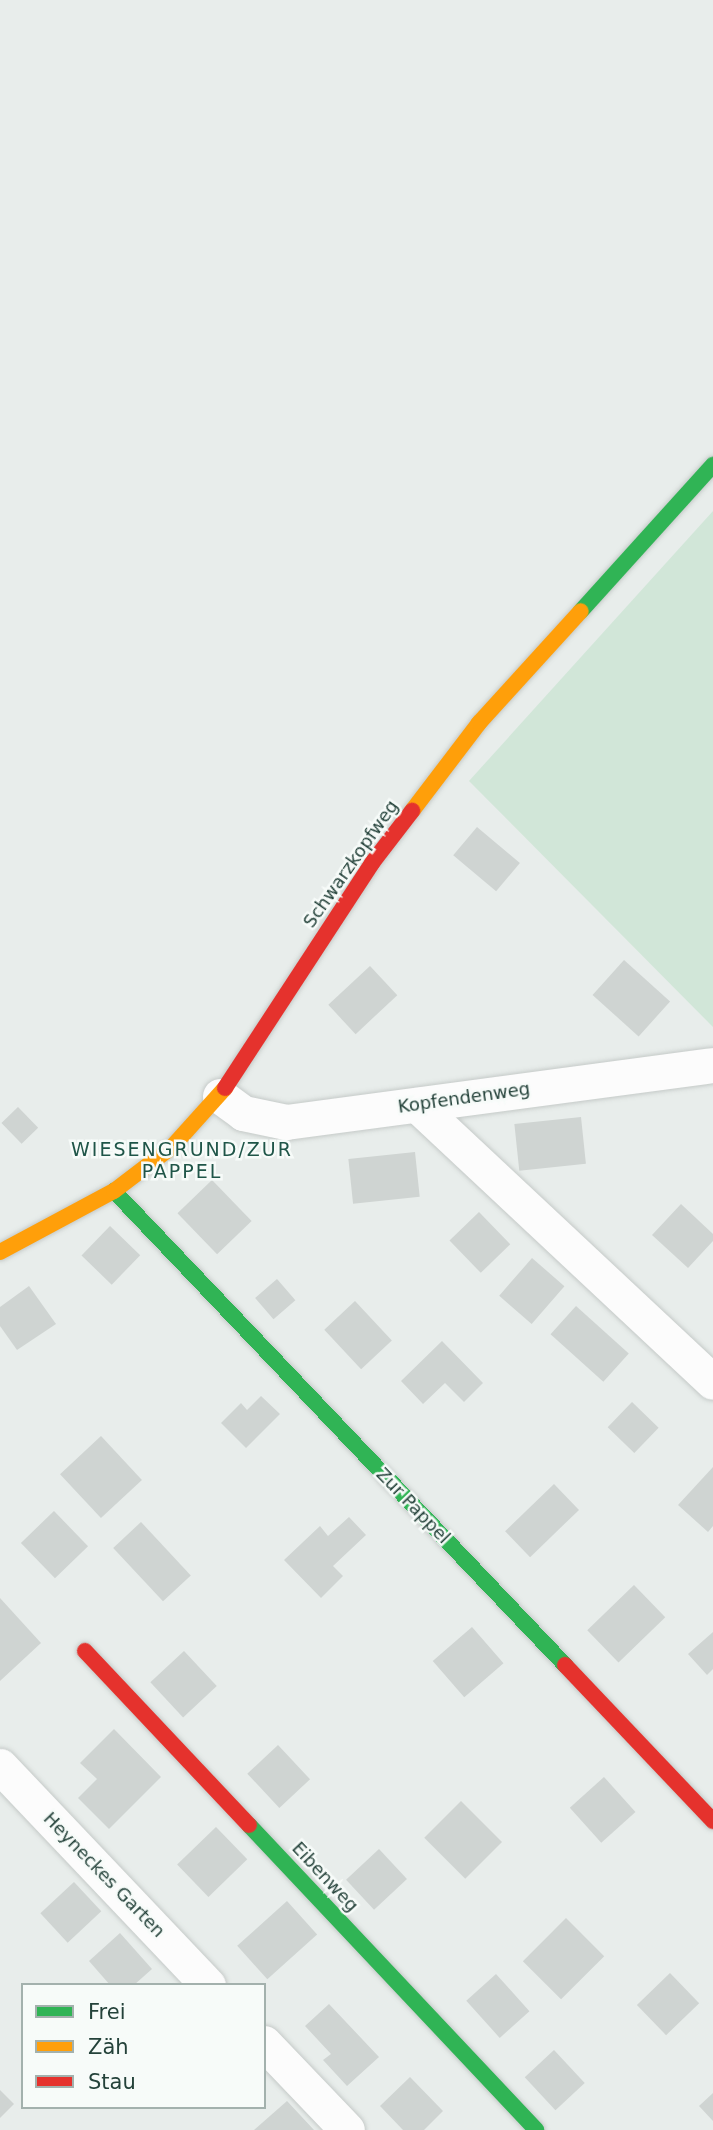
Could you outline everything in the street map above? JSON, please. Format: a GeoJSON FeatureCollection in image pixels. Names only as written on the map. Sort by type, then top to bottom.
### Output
{"type":"FeatureCollection","features":[{"type":"Feature","properties":{"kind":"street","name":"Schwarzkopfweg"},"geometry":{"type":"LineString","coordinates":[[0,1252],[114,1191],[173,1146],[220,1096],[372,863],[471,734],[713,465]]}},
{"type":"Feature","properties":{"kind":"street","name":"Kopfendenweg"},"geometry":{"type":"LineString","coordinates":[[220,1096],[243,1113],[286,1122],[713,1065]]}},
{"type":"Feature","properties":{"kind":"street"},"geometry":{"type":"LineString","coordinates":[[417,1105],[713,1382]]}},
{"type":"Feature","properties":{"kind":"street","name":"Zur Pappel"},"geometry":{"type":"LineString","coordinates":[[114,1191],[713,1821]]}},
{"type":"Feature","properties":{"kind":"street","name":"Eibenweg"},"geometry":{"type":"LineString","coordinates":[[85,1651],[536,2130]]}},
{"type":"Feature","properties":{"kind":"street","name":"Heyneckes Garten"},"geometry":{"type":"LineString","coordinates":[[0,1766],[206,1983]]}},
{"type":"Feature","properties":{"kind":"street"},"geometry":{"type":"LineString","coordinates":[[266,2045],[347,2130]]}},
{"type":"Feature","properties":{"kind":"green space"},"geometry":{"type":"Polygon","coordinates":[[[713,511],[713,1027],[469,781],[713,511]]]}},
{"type":"Feature","properties":{"kind":"building"},"geometry":{"type":"Polygon","coordinates":[[[477,827],[520,863],[496,891],[453,855],[477,827]]]}},
{"type":"Feature","properties":{"kind":"building"},"geometry":{"type":"Polygon","coordinates":[[[624,960],[670,1001],[639,1036],[593,995],[624,960]]]}},
{"type":"Feature","properties":{"kind":"building"},"geometry":{"type":"Polygon","coordinates":[[[370,966],[397,995],[356,1034],[328,1005],[370,966]]]}},
{"type":"Feature","properties":{"kind":"building"},"geometry":{"type":"Polygon","coordinates":[[[18,1107],[38,1128],[22,1144],[1,1123],[18,1107]]]}},
{"type":"Feature","properties":{"kind":"building"},"geometry":{"type":"Polygon","coordinates":[[[581,1117],[586,1164],[519,1171],[514,1124],[581,1117]]]}},
{"type":"Feature","properties":{"kind":"building"},"geometry":{"type":"Polygon","coordinates":[[[415,1152],[420,1197],[353,1204],[348,1159],[415,1152]]]}},
{"type":"Feature","properties":{"kind":"building"},"geometry":{"type":"Polygon","coordinates":[[[212,1180],[252,1221],[217,1254],[177,1213],[212,1180]]]}},
{"type":"Feature","properties":{"kind":"building"},"geometry":{"type":"Polygon","coordinates":[[[681,1204],[713,1234],[713,1241],[688,1268],[652,1235],[681,1204]]]}},
{"type":"Feature","properties":{"kind":"building"},"geometry":{"type":"Polygon","coordinates":[[[479,1212],[510,1244],[481,1273],[450,1240],[479,1212]]]}},
{"type":"Feature","properties":{"kind":"building"},"geometry":{"type":"Polygon","coordinates":[[[110,1226],[140,1255],[112,1285],[82,1255],[110,1226]]]}},
{"type":"Feature","properties":{"kind":"building"},"geometry":{"type":"Polygon","coordinates":[[[532,1258],[564,1286],[532,1324],[499,1296],[532,1258]]]}},
{"type":"Feature","properties":{"kind":"building"},"geometry":{"type":"Polygon","coordinates":[[[277,1279],[295,1300],[273,1319],[255,1298],[277,1279]]]}},
{"type":"Feature","properties":{"kind":"building"},"geometry":{"type":"Polygon","coordinates":[[[29,1286],[56,1324],[17,1350],[0,1326],[0,1307],[29,1286]]]}},
{"type":"Feature","properties":{"kind":"building"},"geometry":{"type":"Polygon","coordinates":[[[355,1301],[392,1340],[361,1369],[324,1330],[355,1301]]]}},
{"type":"Feature","properties":{"kind":"building"},"geometry":{"type":"Polygon","coordinates":[[[576,1306],[629,1354],[603,1382],[551,1334],[576,1306]]]}},
{"type":"Feature","properties":{"kind":"building"},"geometry":{"type":"Polygon","coordinates":[[[442,1341],[483,1383],[464,1402],[445,1383],[423,1404],[401,1381],[442,1341]]]}},
{"type":"Feature","properties":{"kind":"building"},"geometry":{"type":"Polygon","coordinates":[[[261,1396],[280,1414],[246,1448],[221,1423],[241,1403],[247,1410],[261,1396]]]}},
{"type":"Feature","properties":{"kind":"building"},"geometry":{"type":"Polygon","coordinates":[[[632,1402],[659,1428],[634,1453],[608,1427],[632,1402]]]}},
{"type":"Feature","properties":{"kind":"building"},"geometry":{"type":"Polygon","coordinates":[[[101,1436],[142,1480],[101,1518],[60,1474],[101,1436]]]}},
{"type":"Feature","properties":{"kind":"building"},"geometry":{"type":"Polygon","coordinates":[[[713,1467],[713,1526],[708,1532],[678,1505],[713,1467]]]}},
{"type":"Feature","properties":{"kind":"building"},"geometry":{"type":"Polygon","coordinates":[[[554,1484],[579,1510],[530,1557],[505,1531],[554,1484]]]}},
{"type":"Feature","properties":{"kind":"building"},"geometry":{"type":"Polygon","coordinates":[[[54,1511],[88,1546],[55,1578],[21,1543],[54,1511]]]}},
{"type":"Feature","properties":{"kind":"building"},"geometry":{"type":"Polygon","coordinates":[[[349,1517],[366,1535],[333,1566],[343,1576],[321,1598],[284,1560],[320,1526],[328,1536],[349,1517]]]}},
{"type":"Feature","properties":{"kind":"building"},"geometry":{"type":"Polygon","coordinates":[[[141,1522],[191,1575],[163,1601],[113,1548],[141,1522]]]}},
{"type":"Feature","properties":{"kind":"building"},"geometry":{"type":"Polygon","coordinates":[[[634,1585],[665,1617],[619,1663],[587,1630],[634,1585]]]}},
{"type":"Feature","properties":{"kind":"building"},"geometry":{"type":"Polygon","coordinates":[[[0,1598],[41,1643],[0,1681],[0,1598]]]}},
{"type":"Feature","properties":{"kind":"building"},"geometry":{"type":"Polygon","coordinates":[[[472,1627],[503,1663],[464,1697],[433,1661],[472,1627]]]}},
{"type":"Feature","properties":{"kind":"building"},"geometry":{"type":"Polygon","coordinates":[[[713,1632],[713,1669],[707,1675],[688,1654],[713,1632]]]}},
{"type":"Feature","properties":{"kind":"building"},"geometry":{"type":"Polygon","coordinates":[[[184,1651],[217,1686],[183,1717],[150,1682],[184,1651]]]}},
{"type":"Feature","properties":{"kind":"building"},"geometry":{"type":"Polygon","coordinates":[[[114,1729],[161,1777],[109,1829],[78,1798],[97,1779],[80,1763],[114,1729]]]}},
{"type":"Feature","properties":{"kind":"building"},"geometry":{"type":"Polygon","coordinates":[[[278,1745],[310,1779],[279,1808],[247,1774],[278,1745]]]}},
{"type":"Feature","properties":{"kind":"building"},"geometry":{"type":"Polygon","coordinates":[[[604,1777],[635,1812],[601,1843],[570,1808],[604,1777]]]}},
{"type":"Feature","properties":{"kind":"building"},"geometry":{"type":"Polygon","coordinates":[[[461,1801],[502,1842],[465,1879],[424,1838],[461,1801]]]}},
{"type":"Feature","properties":{"kind":"building"},"geometry":{"type":"Polygon","coordinates":[[[216,1827],[247,1859],[208,1897],[177,1865],[216,1827]]]}},
{"type":"Feature","properties":{"kind":"building"},"geometry":{"type":"Polygon","coordinates":[[[379,1849],[407,1879],[374,1910],[346,1880],[379,1849]]]}},
{"type":"Feature","properties":{"kind":"building"},"geometry":{"type":"Polygon","coordinates":[[[74,1882],[101,1911],[68,1943],[40,1913],[74,1882]]]}},
{"type":"Feature","properties":{"kind":"building"},"geometry":{"type":"Polygon","coordinates":[[[287,1901],[317,1934],[267,1979],[237,1946],[287,1901]]]}},
{"type":"Feature","properties":{"kind":"building"},"geometry":{"type":"Polygon","coordinates":[[[566,1918],[604,1956],[561,1999],[523,1961],[566,1918]]]}},
{"type":"Feature","properties":{"kind":"building"},"geometry":{"type":"Polygon","coordinates":[[[120,1933],[152,1969],[136,1983],[108,1983],[89,1961],[120,1933]]]}},
{"type":"Feature","properties":{"kind":"building"},"geometry":{"type":"Polygon","coordinates":[[[670,1973],[699,2003],[666,2035],[637,2005],[670,1973]]]}},
{"type":"Feature","properties":{"kind":"building"},"geometry":{"type":"Polygon","coordinates":[[[496,1974],[529,2011],[500,2038],[466,2001],[496,1974]]]}},
{"type":"Feature","properties":{"kind":"building"},"geometry":{"type":"Polygon","coordinates":[[[329,2004],[379,2057],[347,2086],[323,2060],[331,2054],[305,2026],[329,2004]]]}},
{"type":"Feature","properties":{"kind":"building"},"geometry":{"type":"Polygon","coordinates":[[[554,2050],[585,2083],[555,2110],[525,2077],[554,2050]]]}},
{"type":"Feature","properties":{"kind":"building"},"geometry":{"type":"Polygon","coordinates":[[[410,2077],[443,2111],[424,2130],[403,2130],[380,2106],[410,2077]]]}},
{"type":"Feature","properties":{"kind":"building"},"geometry":{"type":"Polygon","coordinates":[[[0,2090],[14,2104],[0,2118],[0,2090]]]}},
{"type":"Feature","properties":{"kind":"building"},"geometry":{"type":"Polygon","coordinates":[[[713,2093],[713,2121],[699,2106],[713,2093]]]}},
{"type":"Feature","properties":{"kind":"building"},"geometry":{"type":"Polygon","coordinates":[[[287,2101],[314,2130],[254,2130],[287,2101]]]}},
{"type":"Feature","properties":{"kind":"traffic: fast"},"geometry":{"type":"LineString","coordinates":[[581,611],[713,465]]}},
{"type":"Feature","properties":{"kind":"traffic: fast"},"geometry":{"type":"LineString","coordinates":[[114,1191],[565,1665]]}},
{"type":"Feature","properties":{"kind":"traffic: fast"},"geometry":{"type":"LineString","coordinates":[[249,1825],[536,2130]]}},
{"type":"Feature","properties":{"kind":"traffic: slow"},"geometry":{"type":"LineString","coordinates":[[412,811],[479,723],[581,611]]}},
{"type":"Feature","properties":{"kind":"traffic: slow"},"geometry":{"type":"LineString","coordinates":[[0,1252],[114,1191],[173,1146],[225,1088]]}},
{"type":"Feature","properties":{"kind":"traffic: jam"},"geometry":{"type":"LineString","coordinates":[[225,1088],[372,863],[412,811]]}},
{"type":"Feature","properties":{"kind":"traffic: jam"},"geometry":{"type":"LineString","coordinates":[[85,1651],[249,1825]]}},
{"type":"Feature","properties":{"kind":"traffic: jam"},"geometry":{"type":"LineString","coordinates":[[565,1665],[713,1821]]}},
{"type":"Feature","properties":{"kind":"district","name":"WIESENGRUND/ZUR PAPPEL"},"geometry":{"type":"Point","coordinates":[182,1161]}}]}
